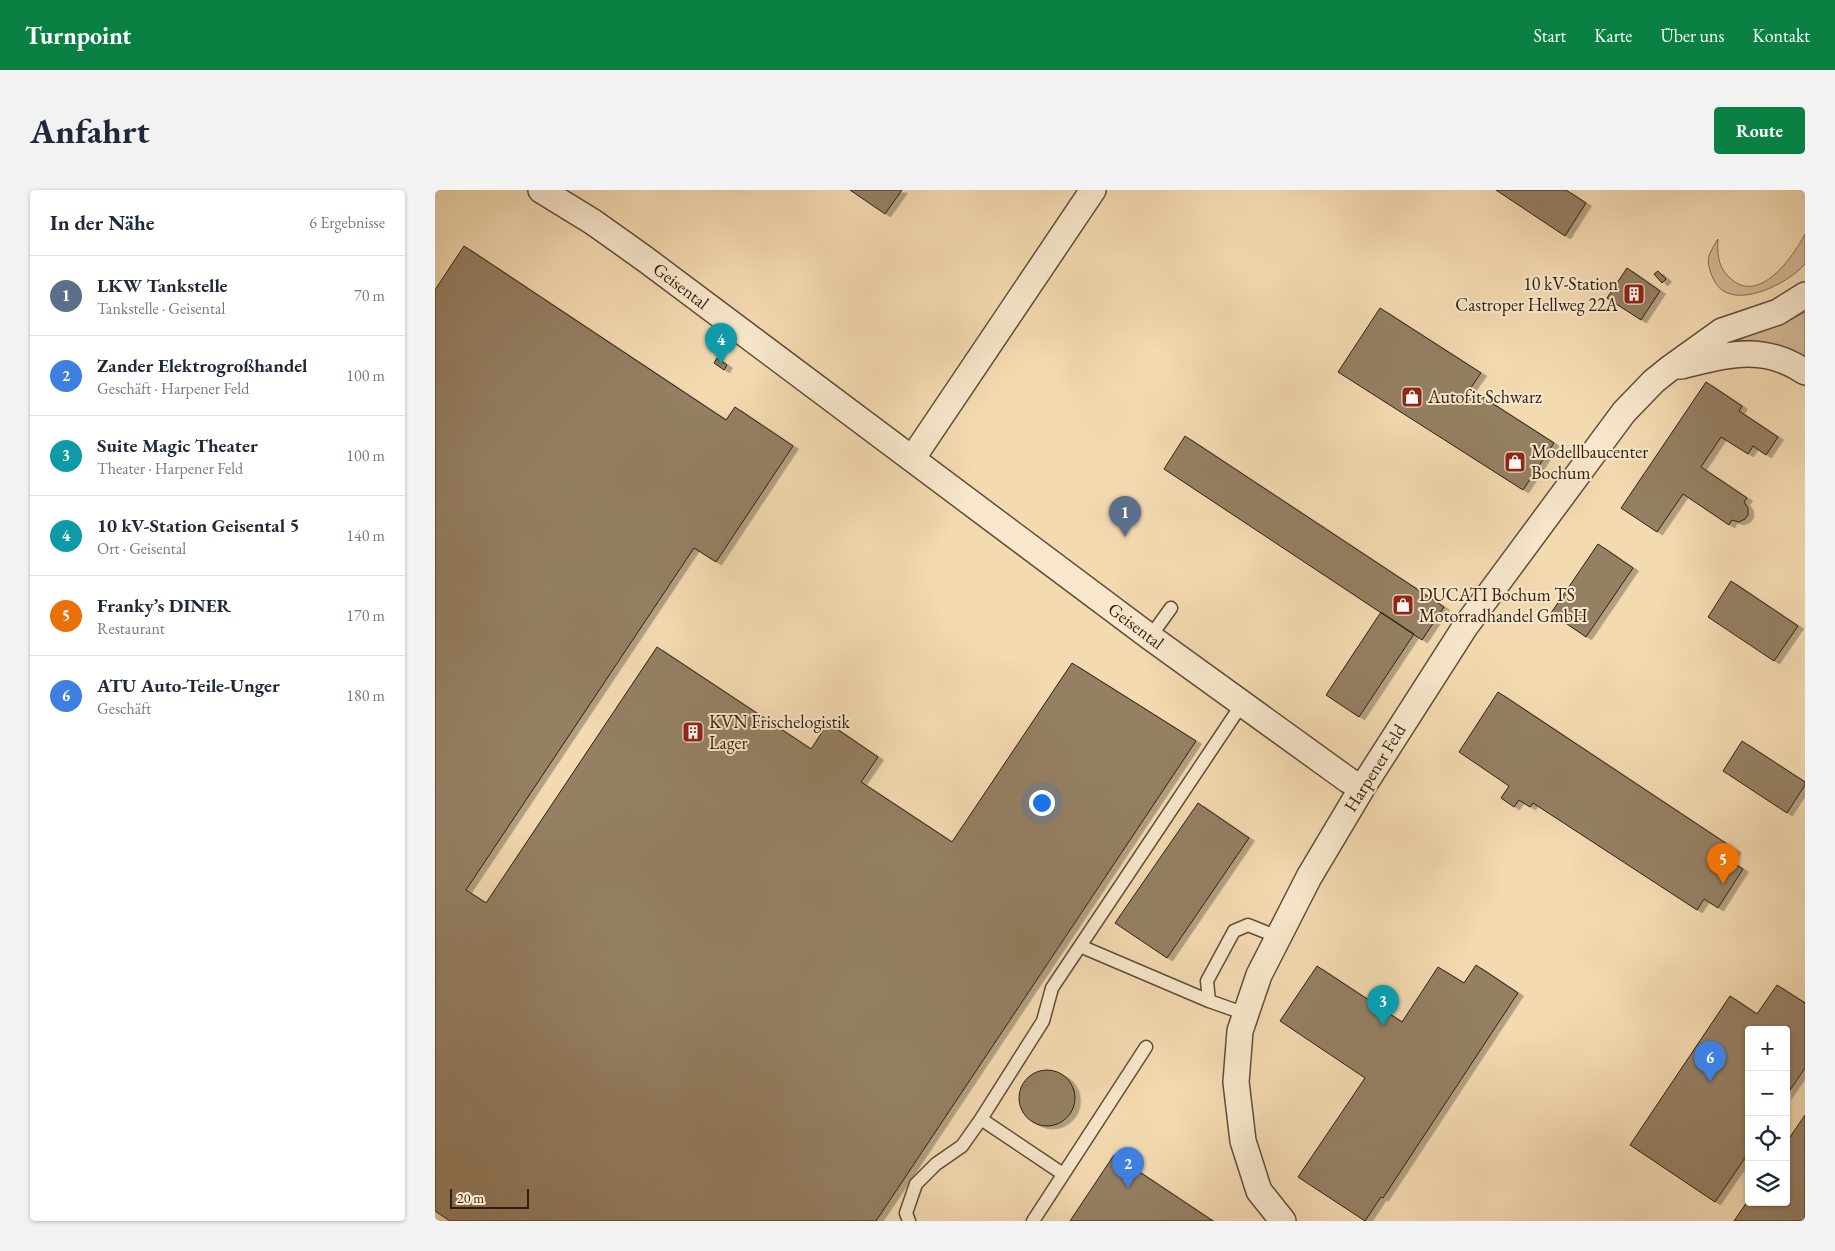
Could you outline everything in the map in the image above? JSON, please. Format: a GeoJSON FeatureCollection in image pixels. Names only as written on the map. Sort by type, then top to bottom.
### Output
{"type":"FeatureCollection","features":[{"type":"Feature","properties":{"kind":"street","name":"Geisental"},"geometry":{"type":"LineString","coordinates":[[541,190],[593,222],[645,259],[1150,637],[1348,780],[1362,788]]}},
{"type":"Feature","properties":{"kind":"street"},"geometry":{"type":"LineString","coordinates":[[912,459],[1093,190]]}},
{"type":"Feature","properties":{"kind":"street","name":"Harpener Feld"},"geometry":{"type":"LineString","coordinates":[[1283,1221],[1259,1191],[1243,1141],[1236,1082],[1240,1031],[1259,974],[1309,877],[1362,788],[1471,619],[1624,412],[1669,369],[1723,331],[1778,312],[1805,295]]}},
{"type":"Feature","properties":{"kind":"street"},"geometry":{"type":"LineString","coordinates":[[1669,369],[1739,353],[1778,357],[1805,372]]}},
{"type":"Feature","properties":{"kind":"lane"},"geometry":{"type":"LineString","coordinates":[[1150,637],[1171,608]]}},
{"type":"Feature","properties":{"kind":"lane"},"geometry":{"type":"LineString","coordinates":[[909,1221],[907,1213],[916,1184],[937,1164],[962,1146],[981,1119],[1043,1021],[1052,988],[1242,704]]}},
{"type":"Feature","properties":{"kind":"lane"},"geometry":{"type":"LineString","coordinates":[[1209,1001],[1207,981],[1233,931],[1248,925],[1278,937]]}},
{"type":"Feature","properties":{"kind":"lane"},"geometry":{"type":"LineString","coordinates":[[1080,946],[1209,1001],[1246,1014]]}},
{"type":"Feature","properties":{"kind":"lane"},"geometry":{"type":"LineString","coordinates":[[1033,1221],[1145,1047]]}},
{"type":"Feature","properties":{"kind":"lane"},"geometry":{"type":"LineString","coordinates":[[981,1119],[1063,1174]]}},
{"type":"Feature","properties":{"kind":"shaded area"},"geometry":{"type":"Polygon","coordinates":[[[1805,234],[1805,264],[1786,280],[1772,287],[1744,295],[1731,294],[1721,289],[1712,276],[1708,259],[1718,239],[1719,260],[1726,274],[1741,285],[1752,286],[1774,275],[1792,255],[1805,234]]]}},
{"type":"Feature","properties":{"kind":"shaded area"},"geometry":{"type":"Polygon","coordinates":[[[1805,312],[1805,359],[1783,347],[1754,341],[1737,340],[1737,338],[1780,325],[1805,312]]]}},
{"type":"Feature","properties":{"kind":"building"},"geometry":{"type":"Polygon","coordinates":[[[850,190],[902,190],[885,214],[850,190]]]}},
{"type":"Feature","properties":{"kind":"building"},"geometry":{"type":"Polygon","coordinates":[[[1496,190],[1566,190],[1586,203],[1565,236],[1496,190]]]}},
{"type":"Feature","properties":{"kind":"building","name":"KVN Frischelogistik Lager"},"geometry":{"type":"Polygon","coordinates":[[[464,246],[726,420],[735,407],[793,446],[716,562],[694,548],[466,890],[486,903],[657,647],[811,749],[828,723],[878,757],[861,782],[952,842],[1072,663],[1196,741],[876,1221],[450,1221],[435,1211],[435,290],[464,246]]]}},
{"type":"Feature","properties":{"kind":"building","name":"10 kV-Station Castroper Hellweg 22A"},"geometry":{"type":"Polygon","coordinates":[[[1627,268],[1660,291],[1641,320],[1607,298],[1627,268]]]}},
{"type":"Feature","properties":{"kind":"building"},"geometry":{"type":"Polygon","coordinates":[[[1658,271],[1666,279],[1662,283],[1654,274],[1658,271]]]}},
{"type":"Feature","properties":{"kind":"building"},"geometry":{"type":"Polygon","coordinates":[[[1380,308],[1481,373],[1470,389],[1554,443],[1523,490],[1338,372],[1380,308]]]}},
{"type":"Feature","properties":{"kind":"building"},"geometry":{"type":"Polygon","coordinates":[[[717,358],[727,365],[724,370],[714,363],[717,358]]]}},
{"type":"Feature","properties":{"kind":"building"},"geometry":{"type":"Polygon","coordinates":[[[1706,382],[1742,406],[1739,411],[1778,437],[1766,455],[1753,446],[1748,454],[1721,437],[1701,467],[1747,498],[1744,502],[1748,508],[1748,515],[1745,519],[1739,522],[1732,520],[1729,525],[1683,494],[1657,532],[1621,508],[1706,382]]]}},
{"type":"Feature","properties":{"kind":"building"},"geometry":{"type":"Polygon","coordinates":[[[1185,436],[1444,607],[1422,640],[1164,469],[1185,436]]]}},
{"type":"Feature","properties":{"kind":"building"},"geometry":{"type":"Polygon","coordinates":[[[1598,544],[1633,568],[1586,637],[1551,613],[1598,544]]]}},
{"type":"Feature","properties":{"kind":"building"},"geometry":{"type":"Polygon","coordinates":[[[1731,581],[1798,626],[1774,661],[1708,617],[1731,581]]]}},
{"type":"Feature","properties":{"kind":"building"},"geometry":{"type":"Polygon","coordinates":[[[1381,612],[1414,634],[1359,717],[1326,695],[1381,612]]]}},
{"type":"Feature","properties":{"kind":"building"},"geometry":{"type":"Polygon","coordinates":[[[1498,692],[1736,850],[1729,860],[1743,869],[1718,908],[1704,899],[1697,910],[1533,803],[1530,807],[1519,800],[1514,807],[1501,798],[1509,786],[1459,752],[1498,692]]]}},
{"type":"Feature","properties":{"kind":"building"},"geometry":{"type":"Polygon","coordinates":[[[1742,741],[1805,782],[1805,785],[1787,813],[1723,771],[1742,741]]]}},
{"type":"Feature","properties":{"kind":"building"},"geometry":{"type":"Polygon","coordinates":[[[1198,803],[1249,838],[1167,958],[1115,923],[1198,803]]]}},
{"type":"Feature","properties":{"kind":"building"},"geometry":{"type":"Polygon","coordinates":[[[1476,965],[1518,993],[1383,1198],[1381,1197],[1365,1221],[1298,1177],[1365,1078],[1280,1021],[1317,966],[1402,1022],[1438,967],[1464,983],[1476,965]]]}},
{"type":"Feature","properties":{"kind":"building"},"geometry":{"type":"Polygon","coordinates":[[[1777,985],[1805,1003],[1805,1068],[1790,1090],[1790,1026],[1745,1026],[1745,1158],[1715,1202],[1630,1145],[1730,996],[1757,1014],[1777,985]]]}},
{"type":"Feature","properties":{"kind":"building"},"geometry":{"type":"Polygon","coordinates":[[[1047,1070],[1067,1078],[1075,1098],[1067,1118],[1047,1126],[1027,1118],[1019,1098],[1027,1078],[1047,1070]]]}},
{"type":"Feature","properties":{"kind":"building"},"geometry":{"type":"Polygon","coordinates":[[[1805,1115],[1805,1221],[1734,1221],[1745,1205],[1790,1206],[1790,1137],[1805,1115]]]}},
{"type":"Feature","properties":{"kind":"building"},"geometry":{"type":"Polygon","coordinates":[[[1114,1155],[1213,1221],[1070,1221],[1114,1155]]]}},
{"type":"Feature","properties":{"kind":"place","name":"10 kV-Station Castroper Hellweg 22A"},"geometry":{"type":"Point","coordinates":[1634,294]}},
{"type":"Feature","properties":{"kind":"place","name":"10 kV-Station Geisental 5"},"geometry":{"type":"Point","coordinates":[721,364]}},
{"type":"Feature","properties":{"kind":"place","name":"Autofit Schwarz"},"geometry":{"type":"Point","coordinates":[1412,397]}},
{"type":"Feature","properties":{"kind":"place","name":"Modellbaucenter Bochum"},"geometry":{"type":"Point","coordinates":[1515,462]}},
{"type":"Feature","properties":{"kind":"place","name":"LKW Tankstelle"},"geometry":{"type":"Point","coordinates":[1125,537]}},
{"type":"Feature","properties":{"kind":"place","name":"DUCATI Bochum TS Motorradhandel GmbH"},"geometry":{"type":"Point","coordinates":[1403,605]}},
{"type":"Feature","properties":{"kind":"place","name":"KVN Frischelogistik Lager"},"geometry":{"type":"Point","coordinates":[693,732]}},
{"type":"Feature","properties":{"kind":"place","name":"Franky’s DINER"},"geometry":{"type":"Point","coordinates":[1723,884]}},
{"type":"Feature","properties":{"kind":"place","name":"Suite Magic Theater"},"geometry":{"type":"Point","coordinates":[1383,1026]}},
{"type":"Feature","properties":{"kind":"place","name":"ATU Auto-Teile-Unger"},"geometry":{"type":"Point","coordinates":[1710,1082]}},
{"type":"Feature","properties":{"kind":"place","name":"Zander Elektrogroßhandel"},"geometry":{"type":"Point","coordinates":[1128,1188]}}]}
